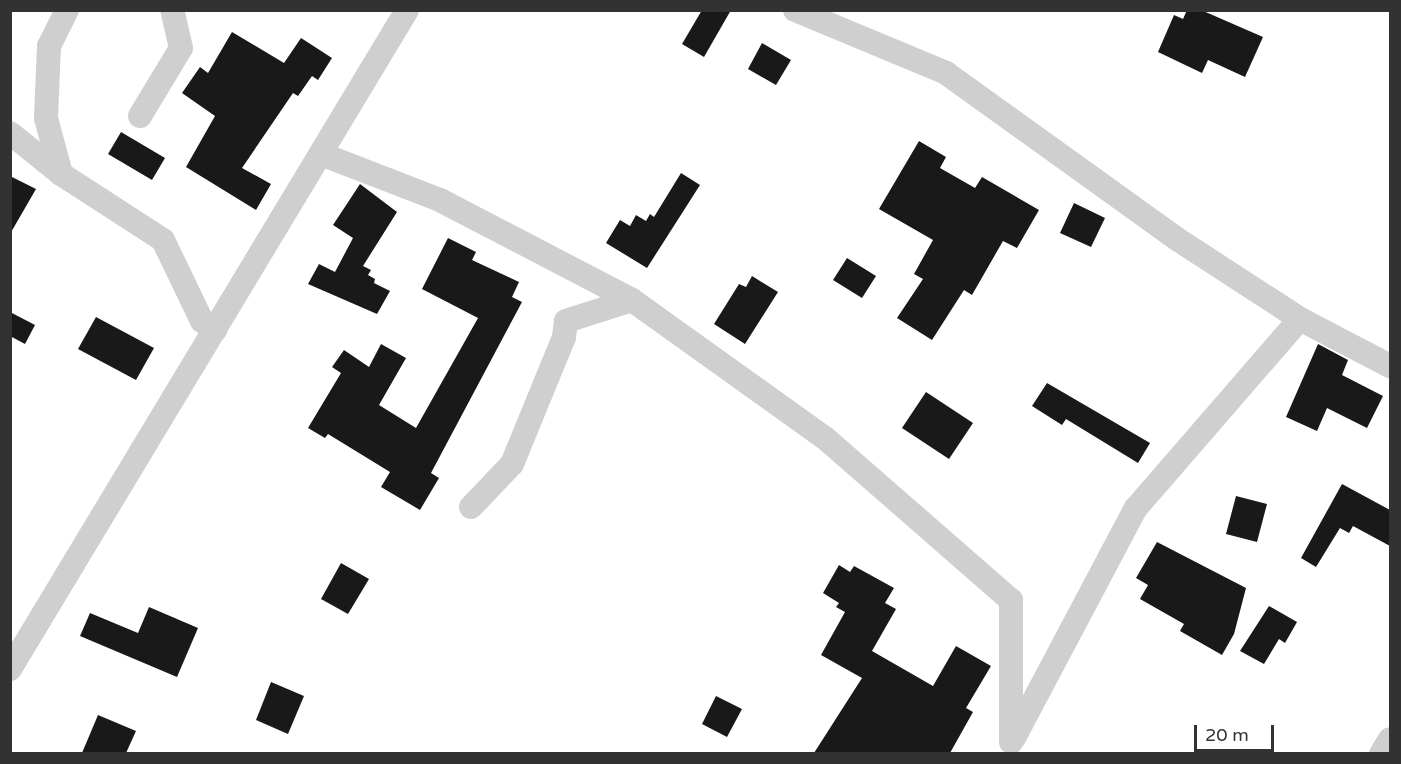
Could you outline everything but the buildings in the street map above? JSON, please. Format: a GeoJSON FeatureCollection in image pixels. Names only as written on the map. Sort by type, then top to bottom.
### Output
{"type":"FeatureCollection","features":[{"type":"Feature","properties":{"kind":"street"},"geometry":{"type":"LineString","coordinates":[[61,174],[45,118],[49,46],[67,10]]}},
{"type":"Feature","properties":{"kind":"street"},"geometry":{"type":"LineString","coordinates":[[140,116],[181,48],[172,10]]}},
{"type":"Feature","properties":{"kind":"street"},"geometry":{"type":"LineString","coordinates":[[10,669],[407,10]]}},
{"type":"Feature","properties":{"kind":"street"},"geometry":{"type":"LineString","coordinates":[[795,10],[946,73],[1177,239],[1300,319],[1390,366]]}},
{"type":"Feature","properties":{"kind":"street"},"geometry":{"type":"LineString","coordinates":[[10,133],[61,174],[163,240],[202,321],[215,330]]}},
{"type":"Feature","properties":{"kind":"street"},"geometry":{"type":"LineString","coordinates":[[321,154],[440,200],[632,300],[825,438],[1011,600],[1008,748]]}},
{"type":"Feature","properties":{"kind":"street"},"geometry":{"type":"LineString","coordinates":[[471,507],[512,464],[564,337],[566,321],[632,300]]}},
{"type":"Feature","properties":{"kind":"street"},"geometry":{"type":"LineString","coordinates":[[1008,748],[1136,508],[1300,319]]}},
{"type":"Feature","properties":{"kind":"street"},"geometry":{"type":"LineString","coordinates":[[1381,753],[1390,739]]}}]}
